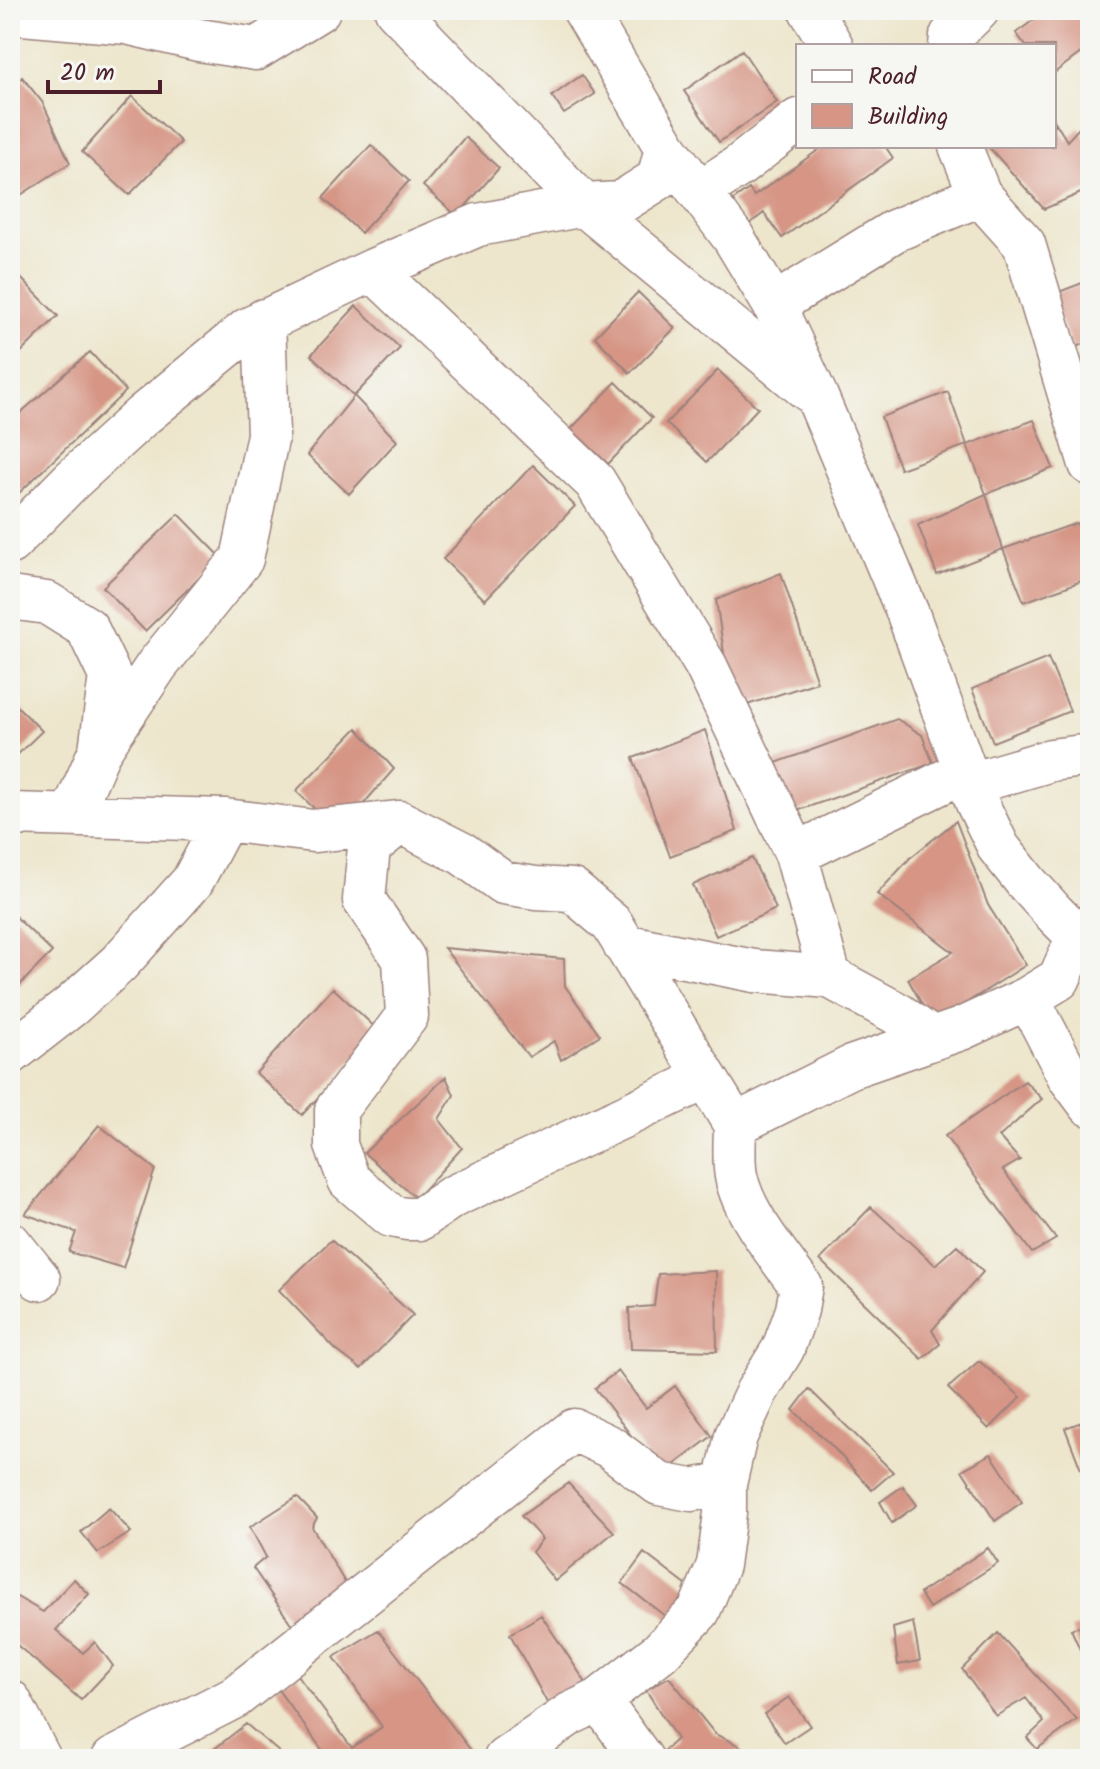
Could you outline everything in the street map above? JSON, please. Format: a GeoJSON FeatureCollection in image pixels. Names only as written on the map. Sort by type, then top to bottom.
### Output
{"type":"FeatureCollection","features":[{"type":"Feature","properties":{"kind":"street"},"geometry":{"type":"LineString","coordinates":[[10,13],[127,23],[199,40],[256,49],[319,10]]}},
{"type":"Feature","properties":{"kind":"street"},"geometry":{"type":"LineString","coordinates":[[396,10],[584,205],[817,397]]}},
{"type":"Feature","properties":{"kind":"street"},"geometry":{"type":"LineString","coordinates":[[584,10],[666,148],[733,237],[774,305],[817,397],[908,614],[967,778],[999,848],[1026,882],[1084,940],[1059,979],[1028,998],[932,1039],[851,1067],[735,1125]]}},
{"type":"Feature","properties":{"kind":"street"},"geometry":{"type":"LineString","coordinates":[[810,10],[831,44]]}},
{"type":"Feature","properties":{"kind":"street"},"geometry":{"type":"LineString","coordinates":[[950,44],[951,36],[978,10]]}},
{"type":"Feature","properties":{"kind":"street"},"geometry":{"type":"LineString","coordinates":[[699,192],[739,166],[796,122]]}},
{"type":"Feature","properties":{"kind":"street"},"geometry":{"type":"LineString","coordinates":[[10,543],[71,481],[154,406],[248,329],[478,225],[584,205],[620,203],[658,179],[666,148]]}},
{"type":"Feature","properties":{"kind":"street"},"geometry":{"type":"LineString","coordinates":[[961,148],[980,195],[1024,244],[1090,464]]}},
{"type":"Feature","properties":{"kind":"street"},"geometry":{"type":"LineString","coordinates":[[774,305],[894,231],[980,195]]}},
{"type":"Feature","properties":{"kind":"street"},"geometry":{"type":"LineString","coordinates":[[373,270],[595,482],[706,666],[796,854],[830,977]]}},
{"type":"Feature","properties":{"kind":"street"},"geometry":{"type":"LineString","coordinates":[[72,814],[100,750],[157,665],[242,559],[268,435],[264,320]]}},
{"type":"Feature","properties":{"kind":"street"},"geometry":{"type":"LineString","coordinates":[[10,598],[47,603],[87,628],[110,676],[100,750]]}},
{"type":"Feature","properties":{"kind":"street"},"geometry":{"type":"LineString","coordinates":[[796,854],[967,778],[1090,755]]}},
{"type":"Feature","properties":{"kind":"street"},"geometry":{"type":"LineString","coordinates":[[10,814],[225,820],[313,831],[400,822],[463,854],[503,883],[572,890],[612,924],[735,1125],[736,1175],[744,1199],[777,1254],[801,1286],[797,1310],[783,1349],[757,1391],[736,1436],[725,1484],[725,1513],[718,1565],[699,1611],[660,1652],[599,1700],[570,1714],[505,1759]]}},
{"type":"Feature","properties":{"kind":"street"},"geometry":{"type":"LineString","coordinates":[[10,1054],[119,963],[192,882],[225,820]]}},
{"type":"Feature","properties":{"kind":"street"},"geometry":{"type":"LineString","coordinates":[[400,822],[369,847],[364,900],[404,959],[407,1016],[336,1110],[336,1145],[349,1180],[380,1207],[391,1216],[420,1219],[452,1197],[706,1078]]}},
{"type":"Feature","properties":{"kind":"street"},"geometry":{"type":"LineString","coordinates":[[624,945],[754,971],[830,977],[898,1014],[932,1039]]}},
{"type":"Feature","properties":{"kind":"street"},"geometry":{"type":"LineString","coordinates":[[1028,998],[1069,1077],[1090,1105]]}},
{"type":"Feature","properties":{"kind":"street"},"geometry":{"type":"LineString","coordinates":[[10,1243],[39,1279]]}},
{"type":"Feature","properties":{"kind":"street"},"geometry":{"type":"LineString","coordinates":[[113,1759],[235,1697],[574,1430],[610,1447],[659,1484],[691,1490],[725,1484]]}},
{"type":"Feature","properties":{"kind":"street"},"geometry":{"type":"LineString","coordinates":[[599,1700],[642,1759]]}},
{"type":"Feature","properties":{"kind":"street"},"geometry":{"type":"LineString","coordinates":[[10,1701],[40,1759]]}},
{"type":"Feature","properties":{"kind":"building"},"geometry":{"type":"Polygon","coordinates":[[[1047,10],[1082,10],[1090,21],[1090,46],[1056,72],[1056,44],[1024,44],[1016,33],[1047,10]]]}},
{"type":"Feature","properties":{"kind":"building"},"geometry":{"type":"Polygon","coordinates":[[[742,50],[777,102],[719,142],[684,91],[742,50]]]}},
{"type":"Feature","properties":{"kind":"building"},"geometry":{"type":"Polygon","coordinates":[[[582,75],[595,94],[564,114],[552,96],[582,75]]]}},
{"type":"Feature","properties":{"kind":"building"},"geometry":{"type":"Polygon","coordinates":[[[22,77],[43,103],[70,163],[10,202],[10,91],[22,77]]]}},
{"type":"Feature","properties":{"kind":"building"},"geometry":{"type":"Polygon","coordinates":[[[132,96],[181,142],[129,195],[82,152],[132,96]]]}},
{"type":"Feature","properties":{"kind":"building"},"geometry":{"type":"Polygon","coordinates":[[[1056,123],[1067,141],[1079,128],[1090,144],[1090,189],[1044,209],[990,148],[1056,148],[1056,123]]]}},
{"type":"Feature","properties":{"kind":"building"},"geometry":{"type":"Polygon","coordinates":[[[465,137],[499,168],[457,216],[423,186],[465,137]]]}},
{"type":"Feature","properties":{"kind":"building"},"geometry":{"type":"Polygon","coordinates":[[[371,145],[409,181],[361,233],[323,198],[371,145]]]}},
{"type":"Feature","properties":{"kind":"building"},"geometry":{"type":"Polygon","coordinates":[[[821,148],[886,148],[893,158],[782,238],[764,213],[749,224],[732,201],[749,189],[754,196],[821,148]]]}},
{"type":"Feature","properties":{"kind":"building"},"geometry":{"type":"Polygon","coordinates":[[[10,267],[58,316],[10,363],[10,267]]]}},
{"type":"Feature","properties":{"kind":"building"},"geometry":{"type":"Polygon","coordinates":[[[1090,280],[1090,342],[1072,348],[1051,295],[1090,280]]]}},
{"type":"Feature","properties":{"kind":"building"},"geometry":{"type":"Polygon","coordinates":[[[638,292],[675,328],[630,373],[595,337],[638,292]]]}},
{"type":"Feature","properties":{"kind":"building"},"geometry":{"type":"Polygon","coordinates":[[[356,306],[400,348],[354,396],[311,355],[356,306]]]}},
{"type":"Feature","properties":{"kind":"building"},"geometry":{"type":"Polygon","coordinates":[[[90,352],[126,391],[17,495],[10,489],[10,422],[90,352]]]}},
{"type":"Feature","properties":{"kind":"building"},"geometry":{"type":"Polygon","coordinates":[[[718,370],[758,408],[707,462],[666,423],[718,370]]]}},
{"type":"Feature","properties":{"kind":"building"},"geometry":{"type":"Polygon","coordinates":[[[616,382],[652,418],[608,464],[571,429],[616,382]]]}},
{"type":"Feature","properties":{"kind":"building"},"geometry":{"type":"Polygon","coordinates":[[[948,392],[967,445],[900,469],[881,417],[948,392]]]}},
{"type":"Feature","properties":{"kind":"building"},"geometry":{"type":"Polygon","coordinates":[[[354,396],[397,441],[349,494],[307,455],[354,396]]]}},
{"type":"Feature","properties":{"kind":"building"},"geometry":{"type":"Polygon","coordinates":[[[1034,420],[1053,468],[986,494],[967,445],[1034,420]]]}},
{"type":"Feature","properties":{"kind":"building"},"geometry":{"type":"Polygon","coordinates":[[[533,465],[575,506],[485,600],[443,559],[533,465]]]}},
{"type":"Feature","properties":{"kind":"building"},"geometry":{"type":"Polygon","coordinates":[[[986,494],[1003,549],[937,575],[918,525],[986,494]]]}},
{"type":"Feature","properties":{"kind":"building"},"geometry":{"type":"Polygon","coordinates":[[[179,514],[221,557],[145,631],[103,587],[179,514]]]}},
{"type":"Feature","properties":{"kind":"building"},"geometry":{"type":"Polygon","coordinates":[[[1077,523],[1090,560],[1090,578],[1024,602],[1003,549],[1077,523]]]}},
{"type":"Feature","properties":{"kind":"building"},"geometry":{"type":"Polygon","coordinates":[[[781,573],[817,682],[744,706],[725,660],[716,600],[781,573]]]}},
{"type":"Feature","properties":{"kind":"building"},"geometry":{"type":"Polygon","coordinates":[[[1048,658],[1070,711],[993,742],[972,689],[1048,658]]]}},
{"type":"Feature","properties":{"kind":"building"},"geometry":{"type":"Polygon","coordinates":[[[10,699],[42,731],[10,762],[10,699]]]}},
{"type":"Feature","properties":{"kind":"building"},"geometry":{"type":"Polygon","coordinates":[[[897,719],[922,735],[933,763],[791,813],[770,765],[897,719]]]}},
{"type":"Feature","properties":{"kind":"building"},"geometry":{"type":"Polygon","coordinates":[[[357,728],[394,769],[359,809],[325,819],[296,791],[357,728]]]}},
{"type":"Feature","properties":{"kind":"building"},"geometry":{"type":"Polygon","coordinates":[[[705,730],[737,831],[670,856],[633,758],[705,730]]]}},
{"type":"Feature","properties":{"kind":"building"},"geometry":{"type":"Polygon","coordinates":[[[956,821],[988,905],[1026,965],[933,1024],[908,979],[953,952],[877,894],[910,858],[956,821]]]}},
{"type":"Feature","properties":{"kind":"building"},"geometry":{"type":"Polygon","coordinates":[[[752,858],[776,909],[716,936],[693,885],[752,858]]]}},
{"type":"Feature","properties":{"kind":"building"},"geometry":{"type":"Polygon","coordinates":[[[15,916],[52,952],[10,995],[10,921],[15,916]]]}},
{"type":"Feature","properties":{"kind":"building"},"geometry":{"type":"Polygon","coordinates":[[[444,948],[564,959],[565,986],[600,1035],[561,1060],[554,1041],[529,1057],[444,948]]]}},
{"type":"Feature","properties":{"kind":"building"},"geometry":{"type":"Polygon","coordinates":[[[333,988],[379,1031],[302,1115],[256,1073],[333,988]]]}},
{"type":"Feature","properties":{"kind":"building"},"geometry":{"type":"Polygon","coordinates":[[[446,1077],[454,1095],[439,1119],[462,1148],[416,1198],[364,1153],[446,1077]]]}},
{"type":"Feature","properties":{"kind":"building"},"geometry":{"type":"Polygon","coordinates":[[[1025,1081],[1042,1099],[999,1137],[1020,1160],[1003,1170],[1056,1239],[1032,1253],[945,1136],[1025,1081]]]}},
{"type":"Feature","properties":{"kind":"building"},"geometry":{"type":"Polygon","coordinates":[[[99,1125],[155,1169],[123,1268],[69,1252],[76,1232],[25,1214],[99,1125]]]}},
{"type":"Feature","properties":{"kind":"building"},"geometry":{"type":"Polygon","coordinates":[[[871,1207],[935,1265],[957,1245],[983,1272],[932,1330],[940,1344],[922,1359],[820,1260],[871,1207]]]}},
{"type":"Feature","properties":{"kind":"building"},"geometry":{"type":"Polygon","coordinates":[[[331,1240],[413,1315],[361,1369],[336,1350],[279,1290],[331,1240]]]}},
{"type":"Feature","properties":{"kind":"building"},"geometry":{"type":"Polygon","coordinates":[[[716,1271],[717,1351],[631,1349],[629,1308],[654,1306],[658,1274],[716,1271]]]}},
{"type":"Feature","properties":{"kind":"building"},"geometry":{"type":"Polygon","coordinates":[[[979,1361],[1021,1397],[989,1429],[948,1388],[979,1361]]]}},
{"type":"Feature","properties":{"kind":"building"},"geometry":{"type":"Polygon","coordinates":[[[618,1371],[646,1408],[675,1386],[712,1436],[661,1475],[595,1388],[618,1371]]]}},
{"type":"Feature","properties":{"kind":"building"},"geometry":{"type":"Polygon","coordinates":[[[809,1389],[893,1472],[872,1490],[832,1446],[793,1410],[809,1389]]]}},
{"type":"Feature","properties":{"kind":"building"},"geometry":{"type":"Polygon","coordinates":[[[1090,1419],[1090,1493],[1065,1428],[1090,1419]]]}},
{"type":"Feature","properties":{"kind":"building"},"geometry":{"type":"Polygon","coordinates":[[[991,1454],[1022,1502],[995,1521],[962,1470],[991,1454]]]}},
{"type":"Feature","properties":{"kind":"building"},"geometry":{"type":"Polygon","coordinates":[[[568,1483],[614,1532],[555,1581],[532,1552],[542,1539],[521,1516],[568,1483]]]}},
{"type":"Feature","properties":{"kind":"building"},"geometry":{"type":"Polygon","coordinates":[[[903,1486],[917,1505],[892,1523],[880,1502],[903,1486]]]}},
{"type":"Feature","properties":{"kind":"building"},"geometry":{"type":"Polygon","coordinates":[[[297,1497],[317,1518],[312,1527],[347,1586],[292,1625],[253,1568],[266,1557],[250,1527],[297,1497]]]}},
{"type":"Feature","properties":{"kind":"building"},"geometry":{"type":"Polygon","coordinates":[[[109,1508],[131,1532],[98,1553],[81,1532],[109,1508]]]}},
{"type":"Feature","properties":{"kind":"building"},"geometry":{"type":"Polygon","coordinates":[[[988,1548],[998,1563],[929,1608],[920,1593],[988,1548]]]}},
{"type":"Feature","properties":{"kind":"building"},"geometry":{"type":"Polygon","coordinates":[[[644,1553],[691,1589],[669,1619],[622,1583],[644,1553]]]}},
{"type":"Feature","properties":{"kind":"building"},"geometry":{"type":"Polygon","coordinates":[[[74,1579],[89,1594],[56,1630],[83,1653],[95,1642],[113,1666],[81,1700],[10,1639],[10,1593],[43,1612],[74,1579]]]}},
{"type":"Feature","properties":{"kind":"building"},"geometry":{"type":"Polygon","coordinates":[[[541,1615],[588,1686],[551,1710],[510,1634],[541,1615]]]}},
{"type":"Feature","properties":{"kind":"building"},"geometry":{"type":"Polygon","coordinates":[[[913,1622],[920,1661],[898,1665],[893,1628],[913,1622]]]}},
{"type":"Feature","properties":{"kind":"building"},"geometry":{"type":"Polygon","coordinates":[[[1090,1623],[1090,1672],[1071,1629],[1090,1623]]]}},
{"type":"Feature","properties":{"kind":"building"},"geometry":{"type":"Polygon","coordinates":[[[378,1630],[473,1753],[464,1759],[329,1759],[276,1687],[297,1675],[352,1748],[382,1727],[334,1657],[378,1630]]]}},
{"type":"Feature","properties":{"kind":"building"},"geometry":{"type":"Polygon","coordinates":[[[998,1633],[1077,1720],[1037,1749],[1027,1738],[1044,1722],[1026,1698],[996,1716],[962,1669],[998,1633]]]}},
{"type":"Feature","properties":{"kind":"building"},"geometry":{"type":"Polygon","coordinates":[[[669,1677],[715,1734],[742,1747],[733,1759],[672,1759],[664,1751],[677,1739],[646,1690],[669,1677]]]}},
{"type":"Feature","properties":{"kind":"building"},"geometry":{"type":"Polygon","coordinates":[[[789,1697],[810,1726],[785,1743],[764,1714],[789,1697]]]}},
{"type":"Feature","properties":{"kind":"building"},"geometry":{"type":"Polygon","coordinates":[[[246,1724],[287,1759],[204,1757],[246,1724]]]}}]}
